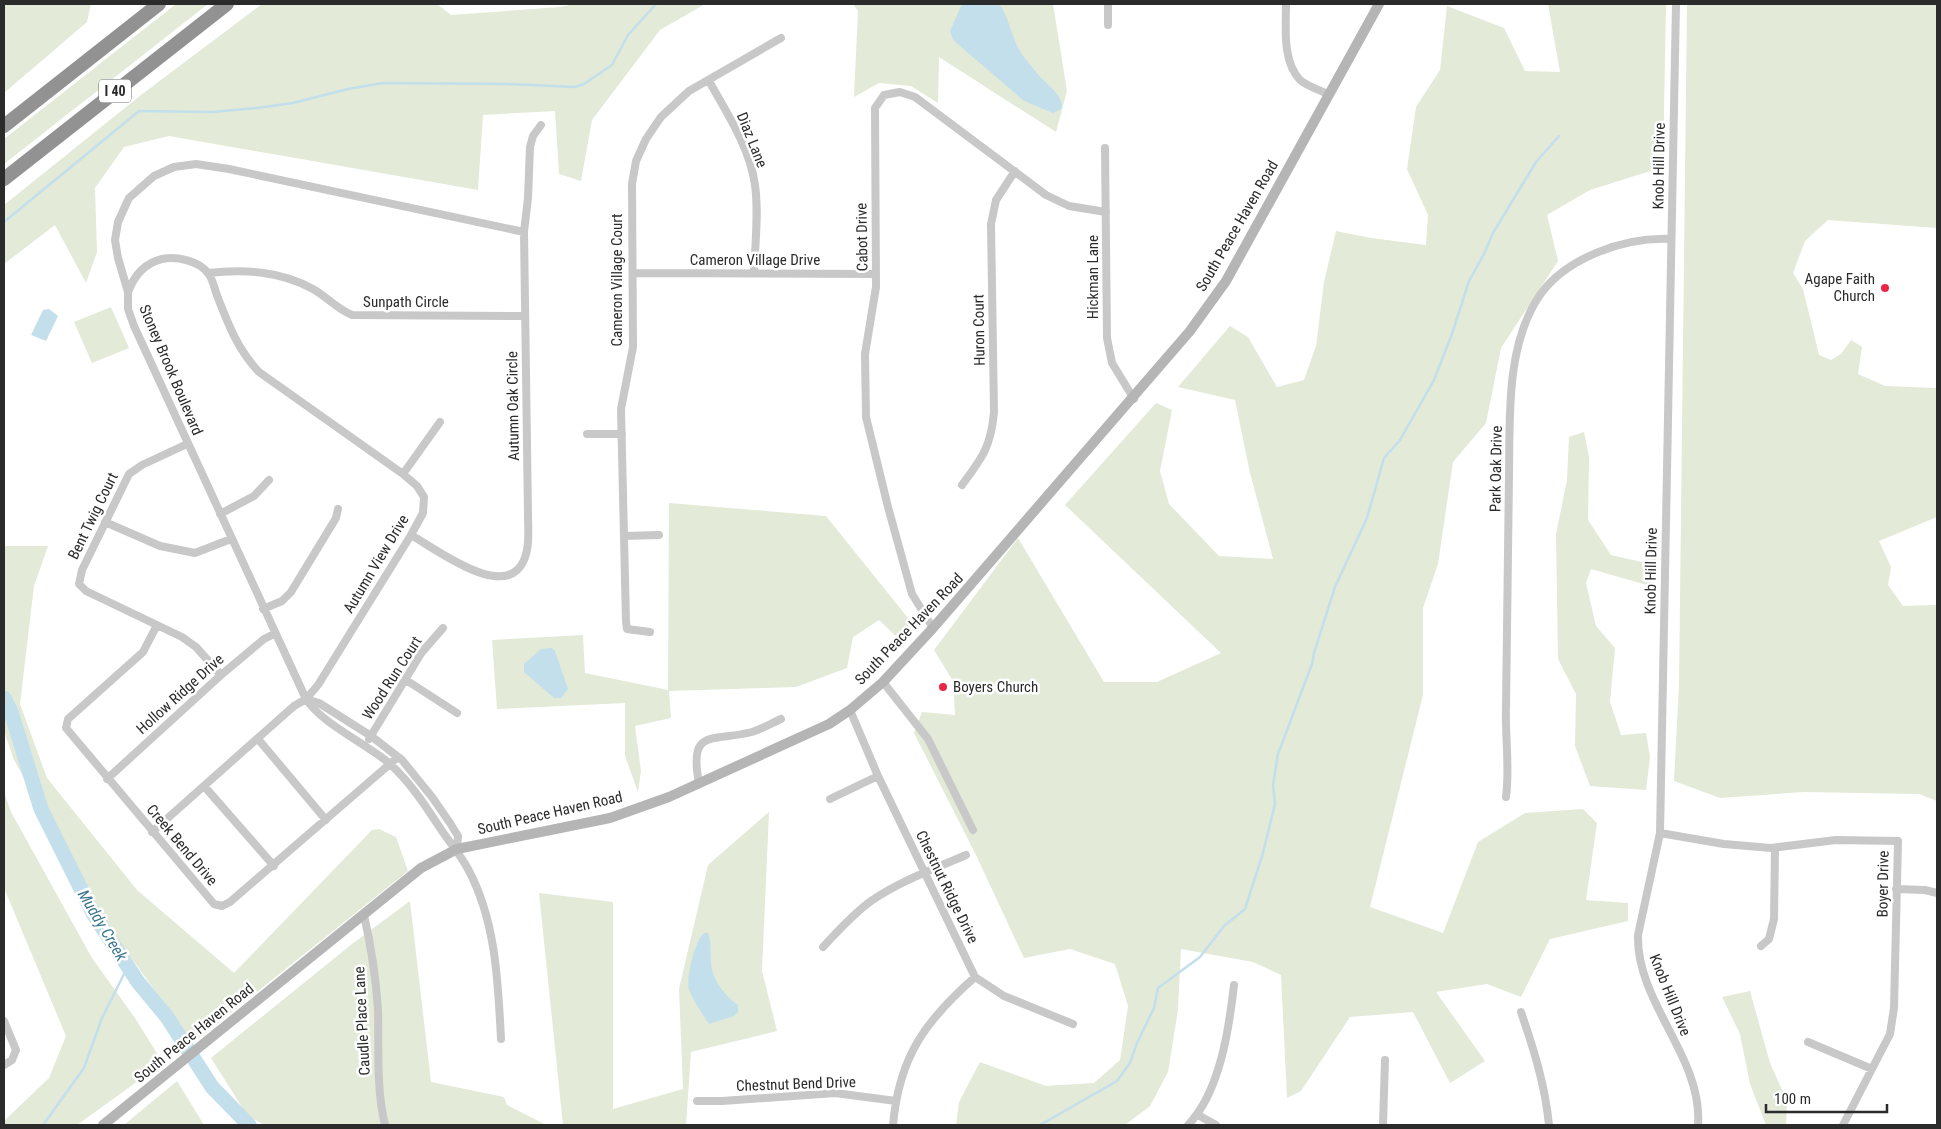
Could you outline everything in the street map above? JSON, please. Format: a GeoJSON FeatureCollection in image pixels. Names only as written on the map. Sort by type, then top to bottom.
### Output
{"type":"FeatureCollection","features":[{"type":"Feature","properties":{"kind":"highway","name":"I 40"},"geometry":{"type":"LineString","coordinates":[[4,126],[159,4]]}},
{"type":"Feature","properties":{"kind":"highway","name":"I 40"},"geometry":{"type":"LineString","coordinates":[[4,179],[227,4]]}},
{"type":"Feature","properties":{"kind":"main road","name":"South Peace Haven Road"},"geometry":{"type":"LineString","coordinates":[[103,1125],[207,1043],[421,868],[457,849],[610,818],[669,797],[829,724],[850,710],[883,682],[933,628],[1190,332],[1226,281],[1379,4]]}},
{"type":"Feature","properties":{"kind":"street"},"geometry":{"type":"LineString","coordinates":[[1108,4],[1108,25]]}},
{"type":"Feature","properties":{"kind":"street"},"geometry":{"type":"LineString","coordinates":[[1286,4],[1286,37],[1290,65],[1300,80],[1328,94]]}},
{"type":"Feature","properties":{"kind":"street","name":"Knob Hill Drive"},"geometry":{"type":"LineString","coordinates":[[1676,4],[1660,833],[1638,935],[1638,952],[1647,985],[1691,1079],[1697,1100],[1698,1125]]}},
{"type":"Feature","properties":{"kind":"street","name":"Cameron Village Court"},"geometry":{"type":"LineString","coordinates":[[650,632],[634,632],[628,629],[624,536],[622,434],[624,388],[633,347],[634,273],[630,203],[636,161],[646,139],[661,117],[688,91],[781,38]]}},
{"type":"Feature","properties":{"kind":"street","name":"Diaz Lane"},"geometry":{"type":"LineString","coordinates":[[708,81],[737,133],[754,183],[757,205],[754,273]]}},
{"type":"Feature","properties":{"kind":"street","name":"Cabot Drive"},"geometry":{"type":"LineString","coordinates":[[933,628],[912,594],[866,417],[865,354],[876,287],[875,108],[884,95],[900,92],[915,97],[1058,202],[1082,210],[1106,212]]}},
{"type":"Feature","properties":{"kind":"street","name":"Autumn Oak Circle"},"geometry":{"type":"LineString","coordinates":[[411,535],[465,566],[488,576],[506,575],[520,567],[526,553],[528,541],[524,232],[528,198],[530,147],[541,125]]}},
{"type":"Feature","properties":{"kind":"street","name":"Hickman Lane"},"geometry":{"type":"LineString","coordinates":[[1105,148],[1107,338],[1112,363],[1134,398]]}},
{"type":"Feature","properties":{"kind":"street","name":"Stoney Brook Boulevard"},"geometry":{"type":"LineString","coordinates":[[457,849],[448,841],[416,792],[390,764],[365,744],[313,711],[306,699],[274,634],[134,326],[128,309],[128,292],[118,258],[115,240],[116,230],[121,212],[137,189],[154,176],[183,165],[207,164],[524,232]]}},
{"type":"Feature","properties":{"kind":"street","name":"Huron Court"},"geometry":{"type":"LineString","coordinates":[[962,485],[986,451],[992,433],[994,412],[991,224],[996,200],[1014,170]]}},
{"type":"Feature","properties":{"kind":"street","name":"Park Oak Drive"},"geometry":{"type":"LineString","coordinates":[[1506,798],[1505,732],[1510,418],[1516,356],[1524,328],[1537,300],[1570,268],[1608,248],[1630,241],[1649,238],[1671,239]]}},
{"type":"Feature","properties":{"kind":"street"},"geometry":{"type":"LineString","coordinates":[[128,292],[140,272],[159,259],[176,258],[185,260],[208,273]]}},
{"type":"Feature","properties":{"kind":"street","name":"Sunpath Circle"},"geometry":{"type":"LineString","coordinates":[[208,273],[247,270],[286,278],[315,290],[332,304],[352,315],[525,316]]}},
{"type":"Feature","properties":{"kind":"street","name":"Autumn View Drive"},"geometry":{"type":"LineString","coordinates":[[152,832],[294,706],[306,699],[318,684],[411,535],[423,512],[424,497],[417,486],[403,474],[259,372],[237,344],[208,273]]}},
{"type":"Feature","properties":{"kind":"street","name":"Cameron Village Drive"},"geometry":{"type":"LineString","coordinates":[[634,273],[876,274]]}},
{"type":"Feature","properties":{"kind":"street"},"geometry":{"type":"LineString","coordinates":[[403,474],[440,422]]}},
{"type":"Feature","properties":{"kind":"street"},"geometry":{"type":"LineString","coordinates":[[587,434],[622,434]]}},
{"type":"Feature","properties":{"kind":"street","name":"Bent Twig Court"},"geometry":{"type":"LineString","coordinates":[[187,444],[142,465],[129,474],[82,570],[79,584],[86,591],[182,637],[196,647],[221,675]]}},
{"type":"Feature","properties":{"kind":"street"},"geometry":{"type":"LineString","coordinates":[[220,514],[254,496],[269,480]]}},
{"type":"Feature","properties":{"kind":"street"},"geometry":{"type":"LineString","coordinates":[[263,609],[282,601],[291,592],[336,518],[338,509]]}},
{"type":"Feature","properties":{"kind":"street"},"geometry":{"type":"LineString","coordinates":[[105,522],[160,546],[195,553],[231,539]]}},
{"type":"Feature","properties":{"kind":"street"},"geometry":{"type":"LineString","coordinates":[[624,536],[659,535]]}},
{"type":"Feature","properties":{"kind":"street","name":"Creek Bend Drive"},"geometry":{"type":"LineString","coordinates":[[157,625],[143,652],[68,719],[66,723],[67,732],[211,901],[218,906],[230,902],[274,866],[398,757]]}},
{"type":"Feature","properties":{"kind":"street","name":"Wood Run Court"},"geometry":{"type":"LineString","coordinates":[[365,744],[422,652],[443,628]]}},
{"type":"Feature","properties":{"kind":"street","name":"Hollow Ridge Drive"},"geometry":{"type":"LineString","coordinates":[[108,779],[221,675],[264,639],[274,634]]}},
{"type":"Feature","properties":{"kind":"street"},"geometry":{"type":"LineString","coordinates":[[406,680],[457,713]]}},
{"type":"Feature","properties":{"kind":"street"},"geometry":{"type":"LineString","coordinates":[[883,682],[928,739],[973,830]]}},
{"type":"Feature","properties":{"kind":"street"},"geometry":{"type":"LineString","coordinates":[[306,699],[320,702],[371,736],[398,757],[414,773],[458,836],[457,849],[477,888],[493,942],[497,972],[501,1039]]}},
{"type":"Feature","properties":{"kind":"street","name":"Chestnut Ridge Drive"},"geometry":{"type":"LineString","coordinates":[[850,710],[878,776],[975,977]]}},
{"type":"Feature","properties":{"kind":"street"},"geometry":{"type":"LineString","coordinates":[[699,783],[695,758],[697,750],[704,742],[713,737],[753,732],[781,720]]}},
{"type":"Feature","properties":{"kind":"street"},"geometry":{"type":"LineString","coordinates":[[258,738],[326,820]]}},
{"type":"Feature","properties":{"kind":"street"},"geometry":{"type":"LineString","coordinates":[[830,799],[878,776]]}},
{"type":"Feature","properties":{"kind":"street"},"geometry":{"type":"LineString","coordinates":[[204,786],[274,866]]}},
{"type":"Feature","properties":{"kind":"street","name":"Boyer Drive"},"geometry":{"type":"LineString","coordinates":[[1660,833],[1724,844],[1775,848],[1836,840],[1898,841],[1894,1008],[1890,1034],[1843,1125]]}},
{"type":"Feature","properties":{"kind":"street"},"geometry":{"type":"LineString","coordinates":[[1761,946],[1769,939],[1774,918],[1775,848]]}},
{"type":"Feature","properties":{"kind":"street"},"geometry":{"type":"LineString","coordinates":[[823,947],[871,902],[925,872],[966,855]]}},
{"type":"Feature","properties":{"kind":"street"},"geometry":{"type":"LineString","coordinates":[[1896,889],[1925,890],[1937,893]]}},
{"type":"Feature","properties":{"kind":"street","name":"Caudle Place Lane"},"geometry":{"type":"LineString","coordinates":[[364,915],[371,944],[378,1009],[379,1074],[385,1125]]}},
{"type":"Feature","properties":{"kind":"street"},"geometry":{"type":"LineString","coordinates":[[893,1125],[896,1100],[909,1060],[926,1028],[945,1004],[975,977],[1004,996],[1073,1024]]}},
{"type":"Feature","properties":{"kind":"street"},"geometry":{"type":"LineString","coordinates":[[1188,1125],[1198,1115],[1220,1063],[1230,1019],[1234,985]]}},
{"type":"Feature","properties":{"kind":"street"},"geometry":{"type":"LineString","coordinates":[[1521,1012],[1536,1053],[1544,1086],[1549,1125]]}},
{"type":"Feature","properties":{"kind":"street"},"geometry":{"type":"LineString","coordinates":[[4,1021],[16,1050],[12,1060],[4,1065]]}},
{"type":"Feature","properties":{"kind":"street"},"geometry":{"type":"LineString","coordinates":[[1808,1042],[1872,1069]]}},
{"type":"Feature","properties":{"kind":"street"},"geometry":{"type":"LineString","coordinates":[[1383,1125],[1385,1060]]}},
{"type":"Feature","properties":{"kind":"street","name":"Chestnut Bend Drive"},"geometry":{"type":"LineString","coordinates":[[697,1101],[835,1093],[896,1100]]}},
{"type":"Feature","properties":{"kind":"street"},"geometry":{"type":"LineString","coordinates":[[1198,1115],[1216,1125]]}},
{"type":"Feature","properties":{"kind":"green space"},"geometry":{"type":"Polygon","coordinates":[[[4,4],[91,4],[87,22],[4,93],[4,4]]]}},
{"type":"Feature","properties":{"kind":"green space"},"geometry":{"type":"Polygon","coordinates":[[[176,4],[208,4],[4,164],[4,139],[176,4]]]}},
{"type":"Feature","properties":{"kind":"green space"},"geometry":{"type":"Polygon","coordinates":[[[262,4],[437,4],[451,15],[560,7],[575,4],[705,4],[660,30],[592,120],[581,181],[559,174],[555,111],[483,115],[478,190],[169,136],[124,147],[95,188],[97,252],[86,283],[55,225],[4,264],[4,205],[141,95],[262,4]]]}},
{"type":"Feature","properties":{"kind":"green space"},"geometry":{"type":"Polygon","coordinates":[[[853,4],[1053,4],[1067,91],[1056,132],[939,57],[938,103],[911,86],[879,83],[854,97],[858,11],[853,4]]]}},
{"type":"Feature","properties":{"kind":"green space"},"geometry":{"type":"Polygon","coordinates":[[[1548,4],[1666,4],[1663,167],[1590,190],[1547,215],[1558,261],[1501,348],[1486,423],[1453,462],[1438,564],[1423,608],[1423,695],[1370,907],[1443,933],[1478,842],[1525,813],[1583,809],[1597,823],[1586,900],[1628,903],[1628,921],[1550,939],[1521,997],[1487,984],[1436,992],[1485,1061],[1450,1083],[1413,1012],[1350,1017],[1301,1091],[1287,1098],[1281,975],[1253,962],[1181,949],[1178,1010],[1168,1072],[1150,1106],[1125,1125],[956,1125],[959,1102],[980,1062],[1046,1086],[1094,1083],[1120,1060],[1128,1006],[1115,964],[1070,949],[1024,958],[976,855],[914,733],[922,712],[955,715],[953,681],[934,650],[1018,538],[1104,682],[1157,682],[1221,653],[1065,505],[1156,403],[1172,410],[1160,471],[1169,504],[1219,556],[1273,559],[1250,473],[1235,400],[1178,387],[1230,326],[1248,337],[1277,387],[1304,380],[1316,346],[1324,282],[1336,231],[1371,238],[1426,245],[1428,215],[1407,169],[1416,107],[1440,70],[1447,6],[1504,28],[1525,71],[1560,72],[1548,4]]]}},
{"type":"Feature","properties":{"kind":"green space"},"geometry":{"type":"Polygon","coordinates":[[[1687,4],[1937,4],[1937,228],[1828,220],[1805,241],[1793,273],[1803,289],[1819,355],[1831,360],[1841,354],[1851,340],[1862,347],[1858,374],[1885,386],[1937,388],[1937,517],[1879,541],[1891,567],[1888,585],[1903,606],[1937,605],[1937,801],[1919,794],[1804,792],[1720,798],[1674,781],[1679,685],[1687,4]]]}},
{"type":"Feature","properties":{"kind":"green space"},"geometry":{"type":"Polygon","coordinates":[[[111,307],[129,348],[92,363],[74,322],[111,307]]]}},
{"type":"Feature","properties":{"kind":"green space"},"geometry":{"type":"Polygon","coordinates":[[[1584,432],[1589,457],[1588,520],[1611,555],[1646,563],[1649,542],[1657,540],[1654,587],[1591,569],[1586,583],[1596,626],[1615,648],[1610,702],[1621,735],[1646,733],[1650,757],[1646,790],[1590,786],[1575,746],[1576,694],[1558,659],[1556,534],[1567,480],[1569,437],[1584,432]]]}},
{"type":"Feature","properties":{"kind":"green space"},"geometry":{"type":"Polygon","coordinates":[[[669,503],[826,516],[916,628],[903,643],[879,620],[853,637],[847,668],[796,687],[669,691],[671,718],[635,726],[641,771],[638,792],[625,756],[625,703],[497,709],[492,640],[583,635],[585,673],[668,690],[669,503]]]}},
{"type":"Feature","properties":{"kind":"green space"},"geometry":{"type":"Polygon","coordinates":[[[4,546],[48,546],[34,586],[20,704],[47,778],[137,890],[234,973],[372,830],[379,829],[396,837],[408,871],[193,1043],[108,926],[14,760],[4,731],[4,546]]]}},
{"type":"Feature","properties":{"kind":"green space"},"geometry":{"type":"Polygon","coordinates":[[[4,792],[11,812],[92,958],[135,1018],[163,1063],[77,1125],[4,1125],[4,1121],[49,1078],[66,1036],[4,888],[4,792]]]}},
{"type":"Feature","properties":{"kind":"green space"},"geometry":{"type":"Polygon","coordinates":[[[769,812],[762,971],[777,1031],[691,1052],[686,1125],[563,1125],[539,893],[613,902],[613,1109],[683,1089],[679,989],[708,865],[769,812]]]}},
{"type":"Feature","properties":{"kind":"green space"},"geometry":{"type":"Polygon","coordinates":[[[410,901],[431,1082],[504,1097],[507,1105],[546,1125],[264,1125],[247,1115],[211,1058],[352,944],[410,901]]]}},
{"type":"Feature","properties":{"kind":"green space"},"geometry":{"type":"Polygon","coordinates":[[[1750,991],[1770,1063],[1787,1101],[1786,1125],[1766,1125],[1750,1084],[1740,1034],[1722,997],[1750,991]]]}},
{"type":"Feature","properties":{"kind":"green space"},"geometry":{"type":"Polygon","coordinates":[[[177,1081],[204,1125],[124,1125],[177,1081]]]}},
{"type":"Feature","properties":{"kind":"water"},"geometry":{"type":"Polygon","coordinates":[[[962,4],[999,4],[1005,13],[1020,51],[1039,76],[1057,94],[1062,104],[1061,109],[1053,113],[1024,101],[953,40],[950,31],[962,4]]]}},
{"type":"Feature","properties":{"kind":"water"},"geometry":{"type":"Polygon","coordinates":[[[49,309],[58,316],[46,341],[31,335],[43,310],[49,309]]]}},
{"type":"Feature","properties":{"kind":"water"},"geometry":{"type":"Polygon","coordinates":[[[552,648],[555,651],[568,689],[561,698],[554,698],[524,672],[524,664],[541,649],[552,648]]]}},
{"type":"Feature","properties":{"kind":"water"},"geometry":{"type":"Polygon","coordinates":[[[704,933],[708,933],[711,965],[717,983],[738,1005],[738,1012],[734,1016],[709,1024],[693,998],[688,984],[697,943],[704,933]]]}},
{"type":"Feature","properties":{"kind":"waterway"},"geometry":{"type":"LineString","coordinates":[[4,222],[139,111],[213,112],[257,108],[293,103],[348,89],[383,83],[507,84],[575,87],[584,84],[612,65],[628,35],[656,4]]}},
{"type":"Feature","properties":{"kind":"waterway"},"geometry":{"type":"LineString","coordinates":[[1040,1125],[1117,1081],[1130,1063],[1137,1043],[1154,1008],[1158,988],[1200,957],[1224,926],[1245,909],[1263,853],[1275,804],[1273,785],[1278,754],[1312,664],[1335,587],[1367,518],[1384,458],[1400,440],[1434,380],[1452,334],[1469,281],[1493,233],[1536,162],[1559,136]]}},
{"type":"Feature","properties":{"kind":"waterway","name":"Muddy Creek"},"geometry":{"type":"LineString","coordinates":[[4,698],[11,712],[41,809],[94,915],[138,982],[167,1017],[212,1087],[249,1125]]}},
{"type":"Feature","properties":{"kind":"waterway","name":"Muddy Creek"},"geometry":{"type":"LineString","coordinates":[[4,712],[14,726]]}},
{"type":"Feature","properties":{"kind":"waterway"},"geometry":{"type":"LineString","coordinates":[[43,1125],[84,1068],[102,1018],[128,966]]}},
{"type":"Feature","properties":{"kind":"place","name":"Agape Faith Church"},"geometry":{"type":"Point","coordinates":[1885,288]}},
{"type":"Feature","properties":{"kind":"place","name":"Boyers Church"},"geometry":{"type":"Point","coordinates":[943,687]}}]}
